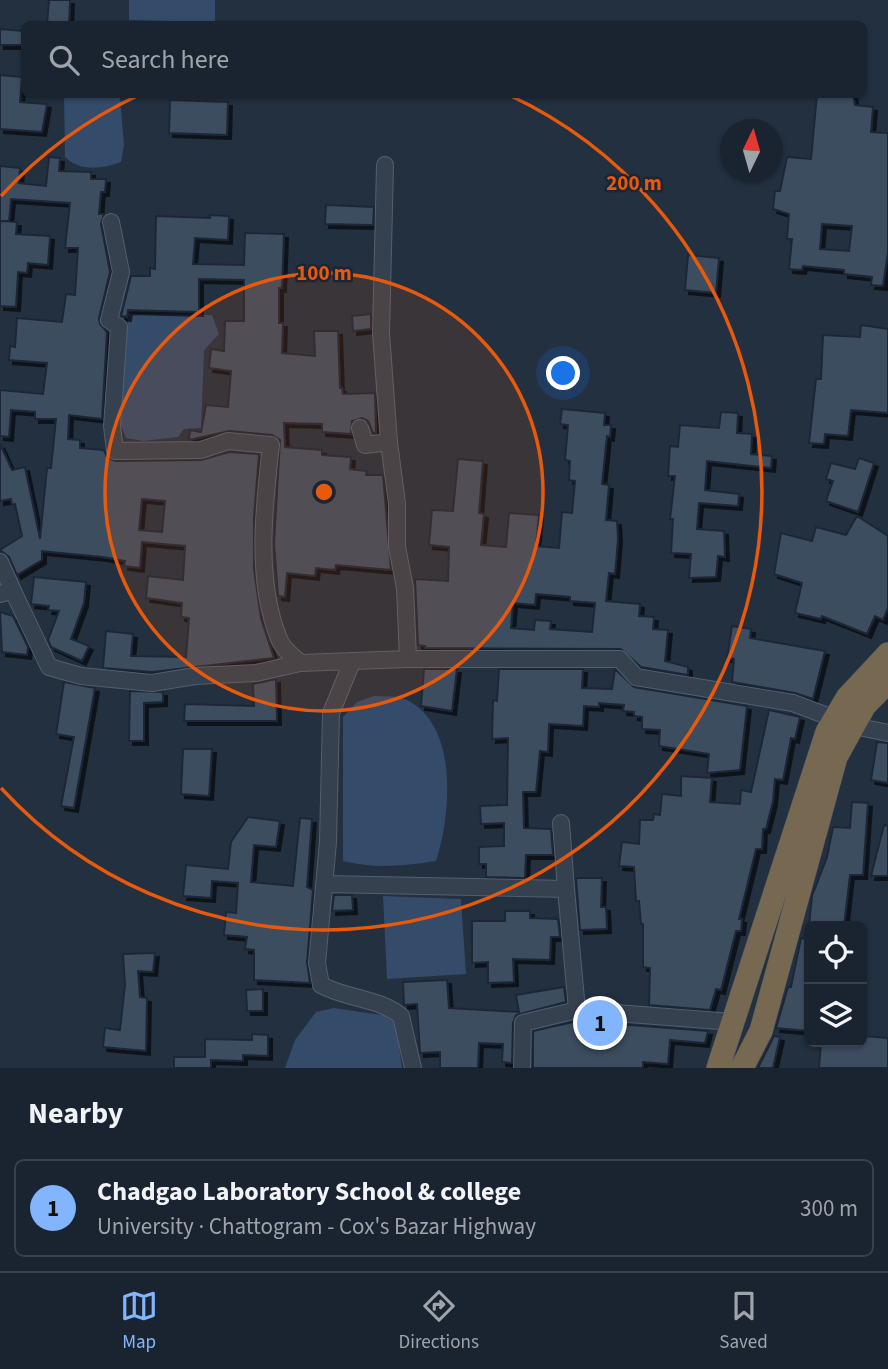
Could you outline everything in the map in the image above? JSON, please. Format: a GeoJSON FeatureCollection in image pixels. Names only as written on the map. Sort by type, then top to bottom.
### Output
{"type":"FeatureCollection","features":[{"type":"Feature","properties":{"kind":"highway"},"geometry":{"type":"LineString","coordinates":[[742,1068],[761,1031],[836,757],[847,698],[888,654]]}},
{"type":"Feature","properties":{"kind":"highway"},"geometry":{"type":"LineString","coordinates":[[718,1068],[827,732],[866,705],[888,682]]}},
{"type":"Feature","properties":{"kind":"street"},"geometry":{"type":"LineString","coordinates":[[385,165],[381,333],[397,504],[397,547],[405,588],[408,659]]}},
{"type":"Feature","properties":{"kind":"street"},"geometry":{"type":"LineString","coordinates":[[111,222],[121,272],[109,320],[119,327],[112,426],[115,451],[201,450],[228,441],[271,445],[262,523],[267,588],[279,640],[300,663]]}},
{"type":"Feature","properties":{"kind":"street"},"geometry":{"type":"LineString","coordinates":[[360,428],[365,445],[390,442]]}},
{"type":"Feature","properties":{"kind":"street"},"geometry":{"type":"LineString","coordinates":[[0,562],[6,592],[49,667],[81,676],[152,683],[195,676],[256,673],[300,663],[408,659],[620,659],[636,677],[793,703],[844,722],[888,733]]}},
{"type":"Feature","properties":{"kind":"street"},"geometry":{"type":"LineString","coordinates":[[352,662],[331,713],[325,884],[317,963],[321,985],[339,994],[390,1007],[401,1016],[412,1068]]}},
{"type":"Feature","properties":{"kind":"street"},"geometry":{"type":"LineString","coordinates":[[561,823],[577,1010]]}},
{"type":"Feature","properties":{"kind":"street"},"geometry":{"type":"LineString","coordinates":[[325,884],[566,889]]}},
{"type":"Feature","properties":{"kind":"street"},"geometry":{"type":"LineString","coordinates":[[522,1068],[523,1023],[577,1010],[733,1023]]}},
{"type":"Feature","properties":{"kind":"water"},"geometry":{"type":"Polygon","coordinates":[[[129,0],[215,0],[215,21],[129,20],[129,0]]]}},
{"type":"Feature","properties":{"kind":"water"},"geometry":{"type":"Polygon","coordinates":[[[64,98],[120,98],[124,145],[121,162],[92,168],[78,165],[65,157],[64,98]]]}},
{"type":"Feature","properties":{"kind":"water"},"geometry":{"type":"Polygon","coordinates":[[[129,314],[212,315],[219,334],[204,350],[201,428],[184,429],[178,437],[143,441],[126,438],[118,418],[129,314]]]}},
{"type":"Feature","properties":{"kind":"water"},"geometry":{"type":"Polygon","coordinates":[[[374,696],[404,698],[424,712],[436,730],[447,773],[447,797],[436,861],[390,866],[343,861],[343,717],[357,702],[374,696]]]}},
{"type":"Feature","properties":{"kind":"water"},"geometry":{"type":"Polygon","coordinates":[[[383,896],[461,899],[466,974],[387,979],[383,896]]]}},
{"type":"Feature","properties":{"kind":"water"},"geometry":{"type":"Polygon","coordinates":[[[334,1008],[388,1016],[396,1025],[402,1068],[285,1068],[295,1040],[316,1012],[334,1008]]]}},
{"type":"Feature","properties":{"kind":"building"},"geometry":{"type":"Polygon","coordinates":[[[49,0],[70,0],[69,21],[47,21],[49,0]]]}},
{"type":"Feature","properties":{"kind":"building"},"geometry":{"type":"Polygon","coordinates":[[[0,29],[21,31],[21,45],[0,45],[0,29]]]}},
{"type":"Feature","properties":{"kind":"building"},"geometry":{"type":"Polygon","coordinates":[[[0,75],[21,77],[20,102],[47,104],[42,132],[0,129],[0,75]]]}},
{"type":"Feature","properties":{"kind":"building"},"geometry":{"type":"Polygon","coordinates":[[[817,98],[854,98],[855,105],[873,107],[871,132],[888,133],[888,252],[883,286],[871,285],[872,277],[844,274],[844,270],[803,266],[802,270],[789,269],[792,239],[787,239],[789,214],[773,209],[775,191],[780,191],[787,157],[811,159],[817,98]],[[822,224],[820,249],[849,251],[852,226],[822,224]]]}},
{"type":"Feature","properties":{"kind":"building"},"geometry":{"type":"Polygon","coordinates":[[[170,100],[228,102],[227,135],[169,133],[170,100]]]}},
{"type":"Feature","properties":{"kind":"building"},"geometry":{"type":"Polygon","coordinates":[[[49,157],[60,158],[59,171],[91,172],[91,179],[106,179],[105,192],[101,192],[99,214],[104,214],[101,224],[110,272],[99,318],[100,324],[107,332],[102,419],[69,415],[68,439],[80,440],[80,448],[104,450],[107,457],[115,461],[201,460],[229,452],[259,454],[254,517],[254,569],[261,618],[274,658],[152,672],[103,668],[106,631],[133,634],[131,656],[186,657],[189,618],[181,617],[182,603],[146,598],[148,576],[183,580],[185,546],[142,542],[140,568],[124,566],[125,561],[103,557],[42,551],[42,560],[17,575],[9,557],[0,550],[22,536],[15,504],[12,505],[11,499],[0,501],[0,444],[12,470],[25,467],[40,539],[47,468],[51,468],[56,419],[35,419],[35,412],[11,410],[9,437],[0,436],[0,390],[43,394],[47,363],[9,360],[10,346],[15,347],[17,318],[62,322],[66,294],[75,295],[78,248],[65,248],[70,203],[11,199],[9,221],[0,221],[0,166],[20,168],[19,183],[46,186],[49,157]],[[142,499],[139,530],[162,532],[165,501],[142,499]]]}},
{"type":"Feature","properties":{"kind":"building"},"geometry":{"type":"Polygon","coordinates":[[[326,205],[374,207],[373,225],[325,224],[326,205]]]}},
{"type":"Feature","properties":{"kind":"building"},"geometry":{"type":"Polygon","coordinates":[[[210,215],[229,216],[228,240],[195,238],[193,264],[244,265],[245,233],[284,234],[282,288],[279,288],[279,323],[283,323],[282,353],[315,356],[314,331],[338,331],[340,388],[343,394],[375,393],[376,433],[373,433],[368,421],[362,418],[352,421],[351,434],[322,432],[322,424],[284,423],[285,447],[322,450],[322,455],[351,457],[350,469],[367,471],[366,475],[383,475],[391,570],[336,565],[335,570],[316,568],[315,576],[287,573],[285,597],[278,596],[274,543],[280,440],[272,435],[229,431],[189,440],[190,430],[201,432],[206,405],[228,407],[231,371],[209,368],[211,349],[224,351],[225,321],[244,321],[244,280],[199,279],[199,312],[128,310],[127,317],[121,316],[131,276],[150,276],[150,268],[155,269],[156,216],[210,218],[210,215]]]}},
{"type":"Feature","properties":{"kind":"building"},"geometry":{"type":"Polygon","coordinates":[[[0,221],[17,222],[16,234],[50,236],[48,265],[28,263],[27,273],[18,272],[16,307],[0,306],[0,221]]]}},
{"type":"Feature","properties":{"kind":"building"},"geometry":{"type":"Polygon","coordinates":[[[688,255],[719,258],[716,293],[685,290],[688,255]]]}},
{"type":"Feature","properties":{"kind":"building"},"geometry":{"type":"Polygon","coordinates":[[[371,314],[371,329],[353,331],[352,316],[371,314]]]}},
{"type":"Feature","properties":{"kind":"building"},"geometry":{"type":"Polygon","coordinates":[[[861,325],[888,329],[888,413],[851,410],[848,436],[825,434],[824,444],[809,443],[816,379],[821,379],[823,335],[860,337],[861,325]]]}},
{"type":"Feature","properties":{"kind":"building"},"geometry":{"type":"Polygon","coordinates":[[[562,409],[605,413],[604,425],[611,425],[610,437],[607,436],[602,484],[609,485],[606,520],[617,521],[618,539],[615,574],[609,573],[606,601],[640,604],[639,616],[654,617],[653,629],[668,630],[665,661],[688,667],[688,675],[641,667],[621,649],[425,648],[418,645],[415,579],[448,581],[449,547],[429,545],[432,510],[453,511],[458,459],[483,461],[479,513],[484,514],[481,545],[506,547],[509,513],[539,515],[536,546],[559,548],[562,512],[572,513],[575,481],[569,480],[570,461],[565,460],[568,425],[560,424],[562,409]],[[536,594],[535,605],[513,603],[511,628],[534,630],[535,620],[551,621],[550,629],[592,632],[595,603],[570,601],[570,597],[536,594]]]}},
{"type":"Feature","properties":{"kind":"building"},"geometry":{"type":"Polygon","coordinates":[[[721,412],[738,413],[737,433],[752,434],[751,454],[772,456],[771,468],[707,461],[705,490],[739,494],[738,506],[699,503],[697,529],[724,531],[725,557],[718,556],[716,577],[689,578],[691,554],[671,553],[673,519],[670,519],[675,476],[668,476],[670,446],[678,447],[680,425],[719,428],[721,412]]]}},
{"type":"Feature","properties":{"kind":"building"},"geometry":{"type":"Polygon","coordinates":[[[859,458],[874,463],[858,512],[826,501],[833,481],[826,479],[831,463],[855,469],[859,458]]]}},
{"type":"Feature","properties":{"kind":"building"},"geometry":{"type":"Polygon","coordinates":[[[857,516],[888,536],[888,608],[883,620],[875,616],[867,634],[822,616],[821,619],[795,613],[802,583],[774,574],[781,533],[812,541],[816,527],[846,535],[857,516]]]}},
{"type":"Feature","properties":{"kind":"building"},"geometry":{"type":"Polygon","coordinates":[[[34,577],[86,582],[84,603],[71,639],[89,646],[82,661],[51,647],[48,640],[59,611],[48,610],[49,606],[31,604],[34,577]]]}},
{"type":"Feature","properties":{"kind":"building"},"geometry":{"type":"Polygon","coordinates":[[[0,612],[13,616],[28,647],[27,655],[2,652],[0,612]]]}},
{"type":"Feature","properties":{"kind":"building"},"geometry":{"type":"Polygon","coordinates":[[[732,626],[751,629],[750,638],[825,651],[813,699],[795,693],[732,682],[734,659],[727,658],[732,626]]]}},
{"type":"Feature","properties":{"kind":"building"},"geometry":{"type":"Polygon","coordinates":[[[424,669],[457,669],[452,711],[421,706],[424,669]]]}},
{"type":"Feature","properties":{"kind":"building"},"geometry":{"type":"Polygon","coordinates":[[[499,669],[583,669],[582,688],[612,689],[615,669],[634,687],[747,706],[740,770],[707,773],[709,754],[659,746],[660,730],[642,729],[642,717],[634,716],[634,712],[623,711],[624,705],[599,703],[599,707],[584,706],[583,726],[549,724],[548,752],[540,751],[536,792],[523,792],[524,828],[551,829],[553,855],[526,855],[525,878],[486,877],[486,864],[479,864],[479,847],[504,846],[504,823],[481,824],[480,806],[507,805],[508,738],[492,739],[493,700],[497,701],[499,669]]]}},
{"type":"Feature","properties":{"kind":"building"},"geometry":{"type":"Polygon","coordinates":[[[276,679],[277,721],[184,721],[185,704],[254,706],[253,684],[276,679]]]}},
{"type":"Feature","properties":{"kind":"building"},"geometry":{"type":"Polygon","coordinates":[[[64,682],[95,688],[74,808],[61,806],[74,737],[56,734],[64,682]]]}},
{"type":"Feature","properties":{"kind":"building"},"geometry":{"type":"Polygon","coordinates":[[[130,691],[163,692],[163,702],[144,703],[144,741],[129,741],[130,691]]]}},
{"type":"Feature","properties":{"kind":"building"},"geometry":{"type":"Polygon","coordinates":[[[769,710],[800,717],[795,739],[791,738],[783,780],[775,779],[773,801],[766,829],[763,829],[762,849],[756,849],[739,919],[742,919],[741,931],[736,931],[721,990],[716,989],[710,1010],[649,1005],[650,968],[643,967],[643,924],[639,901],[636,901],[634,867],[619,866],[622,842],[639,844],[640,820],[653,820],[654,814],[660,815],[662,794],[681,796],[681,776],[712,778],[710,802],[740,804],[741,790],[751,792],[769,710]]]}},
{"type":"Feature","properties":{"kind":"building"},"geometry":{"type":"Polygon","coordinates":[[[877,742],[888,743],[888,783],[871,780],[877,742]]]}},
{"type":"Feature","properties":{"kind":"building"},"geometry":{"type":"Polygon","coordinates":[[[183,749],[212,749],[209,796],[181,794],[183,749]]]}},
{"type":"Feature","properties":{"kind":"building"},"geometry":{"type":"Polygon","coordinates":[[[852,802],[868,803],[863,875],[850,875],[845,921],[810,921],[812,896],[827,857],[833,827],[850,828],[852,802]]]}},
{"type":"Feature","properties":{"kind":"building"},"geometry":{"type":"Polygon","coordinates":[[[248,817],[280,821],[276,847],[254,845],[251,882],[293,886],[300,818],[312,819],[307,887],[313,890],[307,962],[310,983],[254,980],[254,950],[245,949],[247,937],[224,935],[226,912],[236,913],[238,883],[212,881],[211,898],[183,896],[186,865],[228,869],[231,842],[248,817]]]}},
{"type":"Feature","properties":{"kind":"building"},"geometry":{"type":"Polygon","coordinates":[[[884,825],[888,826],[888,876],[871,876],[884,825]]]}},
{"type":"Feature","properties":{"kind":"building"},"geometry":{"type":"Polygon","coordinates":[[[576,878],[602,878],[601,907],[606,907],[607,929],[580,930],[576,878]]]}},
{"type":"Feature","properties":{"kind":"building"},"geometry":{"type":"Polygon","coordinates":[[[334,895],[352,895],[353,910],[332,911],[334,895]]]}},
{"type":"Feature","properties":{"kind":"building"},"geometry":{"type":"Polygon","coordinates":[[[505,911],[530,911],[530,918],[558,919],[560,937],[551,937],[550,960],[513,959],[514,982],[488,983],[488,962],[472,963],[472,921],[505,921],[505,911]]]}},
{"type":"Feature","properties":{"kind":"building"},"geometry":{"type":"Polygon","coordinates":[[[801,938],[804,938],[804,1031],[776,1028],[788,987],[791,987],[801,938]]]}},
{"type":"Feature","properties":{"kind":"building"},"geometry":{"type":"Polygon","coordinates":[[[155,953],[153,972],[138,971],[140,997],[147,998],[146,1051],[103,1047],[105,1028],[120,1030],[125,985],[123,954],[155,953]]]}},
{"type":"Feature","properties":{"kind":"building"},"geometry":{"type":"Polygon","coordinates":[[[447,980],[449,1008],[519,1012],[516,995],[564,987],[566,1002],[516,1015],[513,1023],[512,1063],[502,1062],[503,1044],[479,1043],[478,1068],[440,1068],[440,1052],[420,1053],[417,1004],[404,1005],[403,982],[447,980]]]}},
{"type":"Feature","properties":{"kind":"building"},"geometry":{"type":"Polygon","coordinates":[[[263,989],[263,1011],[247,1011],[246,990],[263,989]]]}},
{"type":"Feature","properties":{"kind":"building"},"geometry":{"type":"Polygon","coordinates":[[[578,1021],[708,1031],[705,1043],[670,1040],[668,1064],[643,1062],[643,1068],[533,1068],[533,1031],[578,1021]]]}},
{"type":"Feature","properties":{"kind":"building"},"geometry":{"type":"Polygon","coordinates":[[[252,1034],[268,1035],[268,1056],[243,1055],[243,1061],[211,1060],[211,1068],[174,1068],[174,1057],[205,1057],[205,1039],[252,1040],[252,1034]]]}},
{"type":"Feature","properties":{"kind":"building"},"geometry":{"type":"Polygon","coordinates":[[[774,1036],[780,1037],[773,1068],[758,1068],[774,1036]]]}},
{"type":"Feature","properties":{"kind":"building"},"geometry":{"type":"Polygon","coordinates":[[[867,1036],[888,1038],[888,1068],[819,1068],[821,1047],[867,1047],[867,1036]]]}},
{"type":"Feature","properties":{"kind":"place","name":"Chadgao Laboratory School & college"},"geometry":{"type":"Point","coordinates":[600,1023]}}]}
